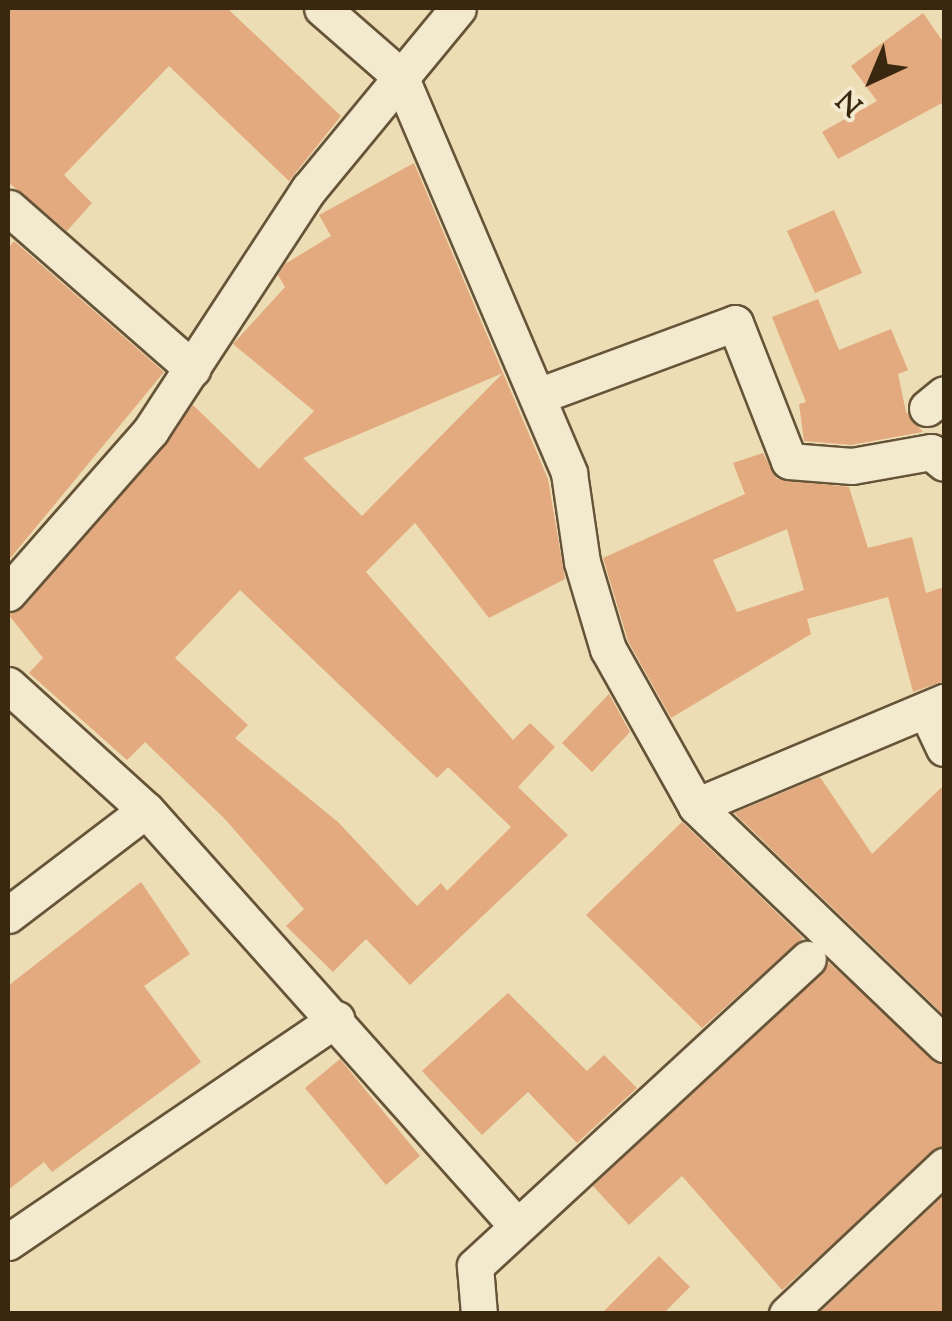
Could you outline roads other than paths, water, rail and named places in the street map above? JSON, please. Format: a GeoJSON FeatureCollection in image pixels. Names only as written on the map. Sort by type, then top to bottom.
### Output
{"type":"FeatureCollection","features":[{"type":"Feature","properties":{"kind":"street"},"geometry":{"type":"LineString","coordinates":[[322,8],[400,76],[569,473],[582,562],[608,648],[696,806],[944,1044]]}},
{"type":"Feature","properties":{"kind":"street"},"geometry":{"type":"LineString","coordinates":[[8,593],[136,448],[192,369],[283,225],[458,8]]}},
{"type":"Feature","properties":{"kind":"street"},"geometry":{"type":"LineString","coordinates":[[8,212],[192,369]]}},
{"type":"Feature","properties":{"kind":"street"},"geometry":{"type":"LineString","coordinates":[[538,396],[734,323],[789,461],[852,466],[931,452],[944,463]]}},
{"type":"Feature","properties":{"kind":"street"},"geometry":{"type":"LineString","coordinates":[[8,685],[146,810],[516,1225]]}},
{"type":"Feature","properties":{"kind":"street"},"geometry":{"type":"LineString","coordinates":[[696,806],[935,706],[944,748]]}},
{"type":"Feature","properties":{"kind":"street"},"geometry":{"type":"LineString","coordinates":[[8,915],[146,810]]}},
{"type":"Feature","properties":{"kind":"street"},"geometry":{"type":"LineString","coordinates":[[479,1314],[475,1266],[808,959]]}},
{"type":"Feature","properties":{"kind":"street"},"geometry":{"type":"LineString","coordinates":[[8,1242],[336,1019]]}},
{"type":"Feature","properties":{"kind":"street"},"geometry":{"type":"LineString","coordinates":[[787,1314],[944,1166]]}}]}
